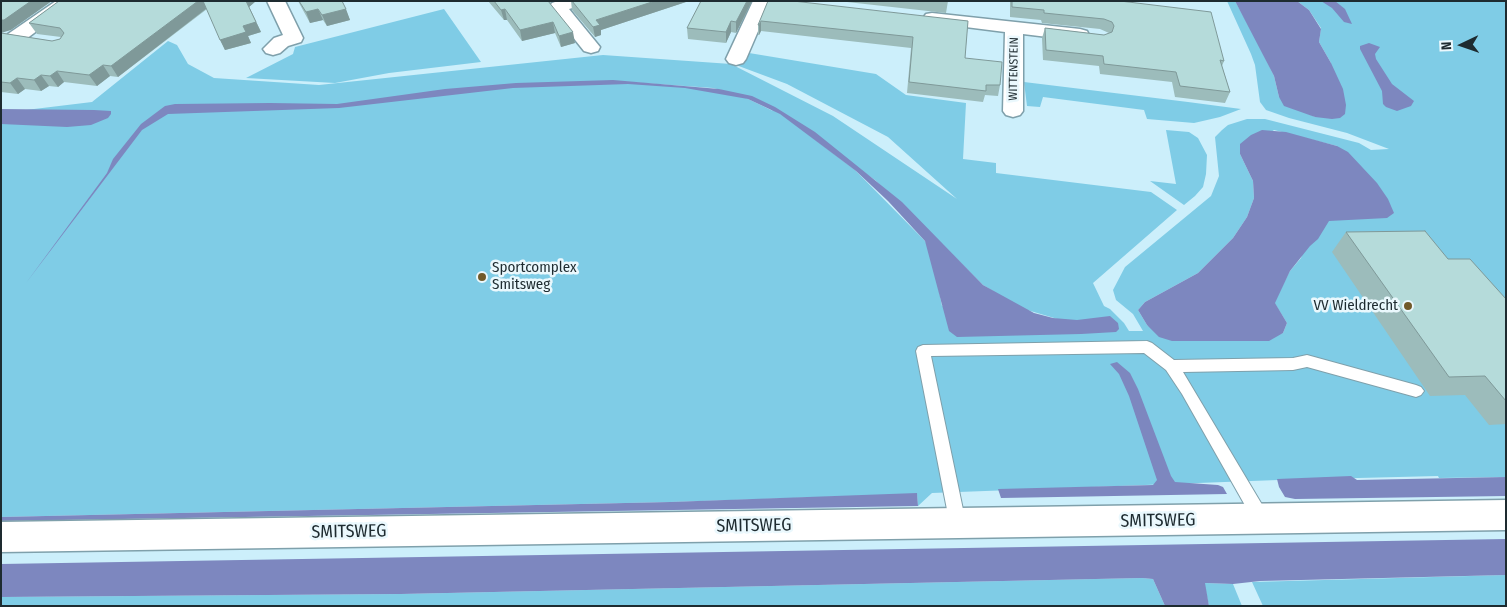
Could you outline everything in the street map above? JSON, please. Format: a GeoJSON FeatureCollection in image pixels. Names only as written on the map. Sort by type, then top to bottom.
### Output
{"type":"FeatureCollection","features":[{"type":"Feature","properties":{"kind":"street"},"geometry":{"type":"LineString","coordinates":[[8,37],[68,1]]}},
{"type":"Feature","properties":{"kind":"street"},"geometry":{"type":"LineString","coordinates":[[273,49],[281,42],[294,38],[276,1]]}},
{"type":"Feature","properties":{"kind":"street"},"geometry":{"type":"LineString","coordinates":[[555,4],[578,1]]}},
{"type":"Feature","properties":{"kind":"street"},"geometry":{"type":"LineString","coordinates":[[736,59],[768,2]]}},
{"type":"Feature","properties":{"kind":"street"},"geometry":{"type":"LineString","coordinates":[[555,4],[591,47]]}},
{"type":"Feature","properties":{"kind":"street","name":"WITTENSTEIN"},"geometry":{"type":"LineString","coordinates":[[918,17],[976,16],[1014,28],[1100,37]]}},
{"type":"Feature","properties":{"kind":"street","name":"WITTENSTEIN"},"geometry":{"type":"LineString","coordinates":[[1013,111],[1014,28]]}},
{"type":"Feature","properties":{"kind":"street"},"geometry":{"type":"LineString","coordinates":[[8,37],[42,41]]}},
{"type":"Feature","properties":{"kind":"street","name":"SMITSWEG"},"geometry":{"type":"LineString","coordinates":[[1,537],[1506,515]]}},
{"type":"Feature","properties":{"kind":"lane"},"geometry":{"type":"LineString","coordinates":[[957,524],[923,351],[1147,347],[1171,366],[1241,480],[1261,518]]}},
{"type":"Feature","properties":{"kind":"lane"},"geometry":{"type":"LineString","coordinates":[[1171,366],[1293,364],[1307,361],[1416,391]]}},
{"type":"Feature","properties":{"kind":"shaded area","name":"Sportcomplex Smitsweg"},"geometry":{"type":"Polygon","coordinates":[[[1227,1],[1235,1],[1254,35],[1274,76],[1279,97],[1315,117],[1331,63],[1319,42],[1321,28],[1309,10],[1297,1],[1506,1],[1506,477],[1439,478],[1438,476],[1278,480],[932,493],[918,506],[917,494],[670,502],[1,517],[1,113],[92,102],[168,41],[177,45],[188,64],[214,78],[319,85],[603,55],[731,64],[833,116],[957,199],[888,137],[787,84],[736,65],[743,55],[749,53],[876,74],[906,95],[966,103],[963,159],[996,163],[996,173],[1151,192],[1177,210],[1093,283],[1104,306],[1110,309],[1124,323],[1129,331],[1143,331],[1133,314],[1116,300],[1113,290],[1125,267],[1211,196],[1219,176],[1215,137],[1228,125],[1247,119],[1265,119],[1359,143],[1371,150],[1389,149],[1347,133],[1266,110],[1260,102],[1255,65],[1227,1]],[[615,81],[545,84],[643,84],[711,89],[744,97],[773,111],[757,99],[713,88],[615,81]],[[1274,130],[1240,154],[1253,181],[1254,198],[1247,217],[1233,238],[1198,273],[1145,302],[1138,310],[1147,325],[1163,337],[1253,341],[1283,333],[1287,323],[1274,302],[1290,271],[1301,258],[1337,146],[1274,130]],[[805,132],[855,170],[925,241],[931,251],[942,306],[1071,323],[1007,304],[993,291],[983,285],[875,180],[805,132]]]}},
{"type":"Feature","properties":{"kind":"shaded area"},"geometry":{"type":"Polygon","coordinates":[[[1235,1],[1297,1],[1309,10],[1321,29],[1319,42],[1343,89],[1346,105],[1345,114],[1340,118],[1332,119],[1315,117],[1284,106],[1279,97],[1274,76],[1235,1]]]}},
{"type":"Feature","properties":{"kind":"shaded area"},"geometry":{"type":"Polygon","coordinates":[[[1321,1],[1335,1],[1345,9],[1352,24],[1344,22],[1332,8],[1321,1]]]}},
{"type":"Feature","properties":{"kind":"shaded area"},"geometry":{"type":"Polygon","coordinates":[[[444,9],[481,62],[389,73],[335,83],[246,78],[293,54],[295,47],[444,9]]]}},
{"type":"Feature","properties":{"kind":"shaded area"},"geometry":{"type":"Polygon","coordinates":[[[1369,43],[1380,47],[1375,54],[1376,59],[1392,84],[1414,101],[1411,106],[1397,111],[1383,104],[1382,91],[1360,49],[1360,46],[1369,43]]]}},
{"type":"Feature","properties":{"kind":"shaded area"},"geometry":{"type":"Polygon","coordinates":[[[613,80],[719,89],[752,96],[775,107],[815,132],[902,202],[983,285],[1034,313],[1053,318],[1077,320],[1110,316],[1118,323],[1119,329],[1116,332],[1081,334],[957,337],[949,331],[925,241],[888,201],[856,171],[780,114],[748,99],[685,88],[628,84],[513,88],[339,108],[168,114],[142,130],[26,283],[107,173],[113,159],[141,124],[165,106],[175,104],[337,104],[445,89],[516,83],[613,80]]]}},
{"type":"Feature","properties":{"kind":"shaded area"},"geometry":{"type":"Polygon","coordinates":[[[1024,82],[1241,109],[1220,117],[1194,123],[1147,119],[1144,110],[1043,97],[1040,107],[1027,106],[1024,82]]]}},
{"type":"Feature","properties":{"kind":"shaded area"},"geometry":{"type":"Polygon","coordinates":[[[1,109],[94,110],[111,111],[111,114],[108,118],[91,125],[67,127],[1,124],[1,109]]]}},
{"type":"Feature","properties":{"kind":"shaded area"},"geometry":{"type":"Polygon","coordinates":[[[1166,130],[1189,132],[1198,138],[1207,155],[1203,187],[1184,205],[1150,181],[1176,184],[1166,130]]]}},
{"type":"Feature","properties":{"kind":"shaded area"},"geometry":{"type":"Polygon","coordinates":[[[1262,130],[1286,132],[1337,146],[1348,152],[1377,183],[1388,199],[1394,213],[1387,218],[1329,221],[1318,239],[1290,271],[1275,303],[1287,323],[1283,333],[1269,341],[1172,341],[1159,337],[1147,325],[1138,310],[1145,302],[1198,273],[1233,238],[1247,217],[1254,198],[1253,181],[1240,154],[1240,144],[1251,135],[1262,130]]]}},
{"type":"Feature","properties":{"kind":"shaded area"},"geometry":{"type":"Polygon","coordinates":[[[1117,362],[1130,373],[1138,389],[1175,482],[1218,485],[1223,487],[1227,494],[1001,498],[998,489],[1153,485],[1157,480],[1129,396],[1119,374],[1110,364],[1117,362]]]}},
{"type":"Feature","properties":{"kind":"shaded area"},"geometry":{"type":"Polygon","coordinates":[[[1351,476],[1357,480],[1506,477],[1506,496],[1295,499],[1285,497],[1277,479],[1351,476]]]}},
{"type":"Feature","properties":{"kind":"shaded area"},"geometry":{"type":"Polygon","coordinates":[[[917,493],[918,506],[1,521],[1,517],[670,502],[917,493]]]}},
{"type":"Feature","properties":{"kind":"shaded area"},"geometry":{"type":"Polygon","coordinates":[[[1506,539],[1506,575],[1260,581],[1233,584],[1205,583],[1209,606],[1165,606],[1153,579],[1142,578],[401,594],[1,597],[1,564],[1506,539]]]}},
{"type":"Feature","properties":{"kind":"shaded area"},"geometry":{"type":"Polygon","coordinates":[[[1506,575],[1506,606],[1263,606],[1252,582],[1506,575]]]}},
{"type":"Feature","properties":{"kind":"shaded area"},"geometry":{"type":"Polygon","coordinates":[[[1153,579],[1165,606],[1,606],[1,597],[401,594],[1153,579]]]}},
{"type":"Feature","properties":{"kind":"shaded area"},"geometry":{"type":"Polygon","coordinates":[[[1204,583],[1233,584],[1242,606],[1209,606],[1204,583]]]}},
{"type":"Feature","properties":{"kind":"building"},"geometry":{"type":"Polygon","coordinates":[[[1,1],[31,1],[4,20],[1,20],[1,1]]]}},
{"type":"Feature","properties":{"kind":"building"},"geometry":{"type":"Polygon","coordinates":[[[59,1],[198,1],[111,66],[103,65],[89,75],[57,71],[50,76],[41,75],[34,80],[17,78],[10,83],[1,82],[1,33],[52,41],[60,39],[64,33],[60,28],[29,23],[59,1]]]}},
{"type":"Feature","properties":{"kind":"building"},"geometry":{"type":"Polygon","coordinates":[[[203,1],[246,1],[256,22],[243,26],[246,32],[220,40],[203,1]]]}},
{"type":"Feature","properties":{"kind":"building"},"geometry":{"type":"Polygon","coordinates":[[[299,1],[342,1],[346,9],[322,15],[318,9],[306,12],[299,1]]]}},
{"type":"Feature","properties":{"kind":"building"},"geometry":{"type":"Polygon","coordinates":[[[494,1],[548,1],[573,32],[559,36],[553,22],[520,30],[505,9],[501,10],[494,1]]]}},
{"type":"Feature","properties":{"kind":"building"},"geometry":{"type":"Polygon","coordinates":[[[572,1],[655,1],[596,20],[600,25],[593,27],[572,1]]]}},
{"type":"Feature","properties":{"kind":"building"},"geometry":{"type":"Polygon","coordinates":[[[701,1],[747,1],[736,22],[731,21],[726,32],[687,28],[701,1]]]}},
{"type":"Feature","properties":{"kind":"building"},"geometry":{"type":"Polygon","coordinates":[[[768,1],[793,1],[968,21],[965,58],[1002,62],[1000,85],[986,85],[986,91],[909,82],[913,37],[761,21],[758,25],[768,1]]]}},
{"type":"Feature","properties":{"kind":"building"},"geometry":{"type":"Polygon","coordinates":[[[1012,1],[1120,1],[1211,12],[1224,61],[1220,60],[1230,92],[1180,86],[1176,72],[1104,64],[1103,56],[1046,50],[1045,28],[1104,35],[1112,32],[1114,26],[1112,22],[1104,19],[1044,13],[1044,10],[1012,7],[1012,1]]]}},
{"type":"Feature","properties":{"kind":"building"},"geometry":{"type":"Polygon","coordinates":[[[1425,231],[1448,259],[1470,259],[1506,299],[1506,401],[1485,376],[1449,377],[1346,232],[1425,231]]]}},
{"type":"Feature","properties":{"kind":"place","name":"Sportcomplex Smitsweg"},"geometry":{"type":"Point","coordinates":[482,277]}},
{"type":"Feature","properties":{"kind":"place","name":"VV Wieldrecht"},"geometry":{"type":"Point","coordinates":[1408,306]}}]}
